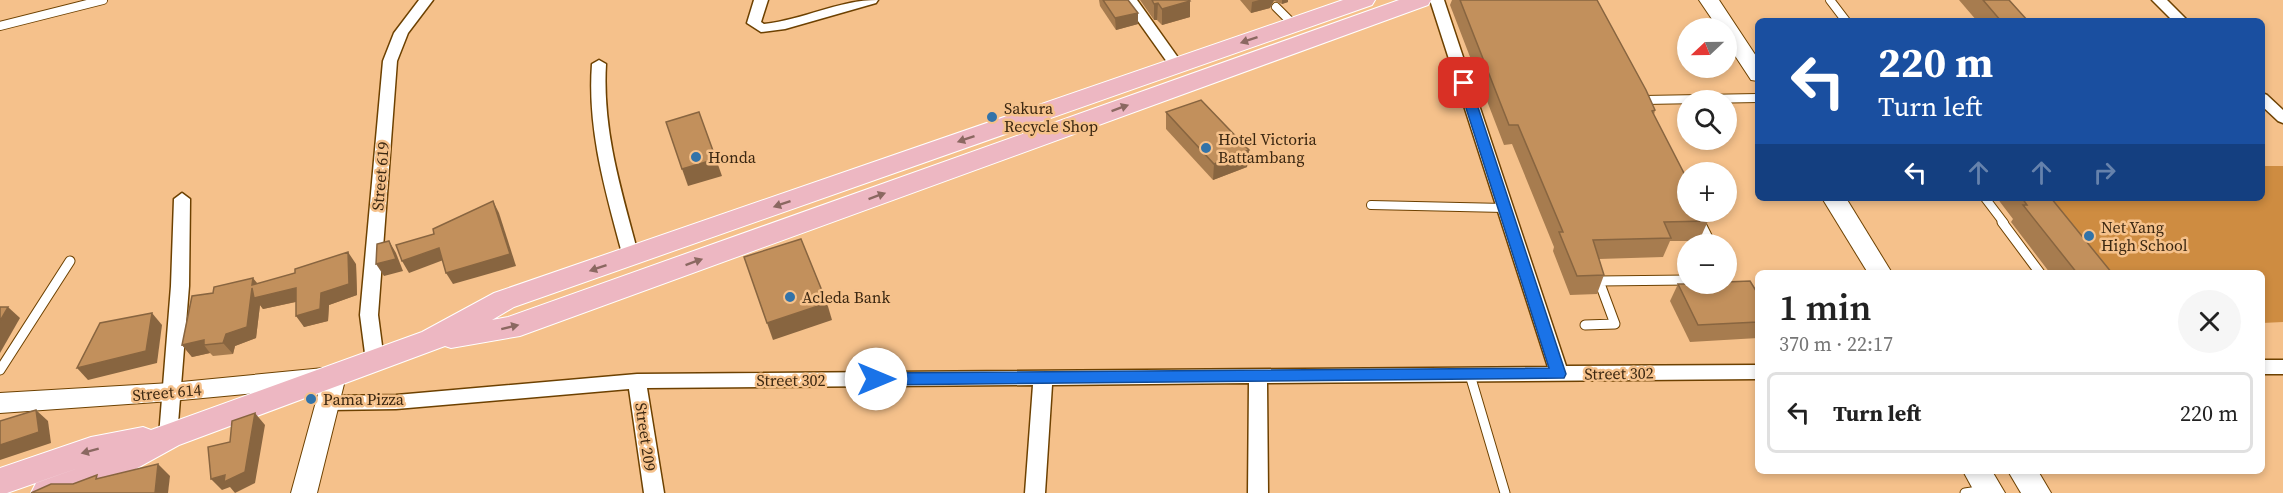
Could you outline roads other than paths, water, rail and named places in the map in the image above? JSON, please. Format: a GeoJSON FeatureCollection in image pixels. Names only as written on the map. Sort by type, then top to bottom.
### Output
{"type":"FeatureCollection","features":[{"type":"Feature","properties":{"kind":"main road"},"geometry":{"type":"LineString","coordinates":[[0,482],[91,450],[168,435],[332,389],[375,361],[432,340],[504,300],[1364,0]]}},
{"type":"Feature","properties":{"kind":"main road"},"geometry":{"type":"LineString","coordinates":[[432,340],[510,328],[1420,0]]}},
{"type":"Feature","properties":{"kind":"main road"},"geometry":{"type":"LineString","coordinates":[[1709,0],[1755,70]]}},
{"type":"Feature","properties":{"kind":"main road"},"geometry":{"type":"LineString","coordinates":[[1836,201],[1878,270]]}},
{"type":"Feature","properties":{"kind":"main road"},"geometry":{"type":"LineString","coordinates":[[47,493],[92,477],[168,435]]}},
{"type":"Feature","properties":{"kind":"main road"},"geometry":{"type":"LineString","coordinates":[[2024,474],[2037,493]]}},
{"type":"Feature","properties":{"kind":"street","name":"Street 619"},"geometry":{"type":"LineString","coordinates":[[375,361],[369,315],[390,61],[401,33],[426,0]]}},
{"type":"Feature","properties":{"kind":"street"},"geometry":{"type":"LineString","coordinates":[[761,0],[754,23],[762,28],[871,0]]}},
{"type":"Feature","properties":{"kind":"street"},"geometry":{"type":"LineString","coordinates":[[1130,0],[1177,66]]}},
{"type":"Feature","properties":{"kind":"street"},"geometry":{"type":"LineString","coordinates":[[1437,0],[1558,374]]}},
{"type":"Feature","properties":{"kind":"street"},"geometry":{"type":"LineString","coordinates":[[2159,0],[2178,18]]}},
{"type":"Feature","properties":{"kind":"street"},"geometry":{"type":"LineString","coordinates":[[599,63],[595,94],[602,142],[631,256]]}},
{"type":"Feature","properties":{"kind":"street"},"geometry":{"type":"LineString","coordinates":[[2265,101],[2283,118]]}},
{"type":"Feature","properties":{"kind":"street"},"geometry":{"type":"LineString","coordinates":[[168,435],[180,286],[182,199]]}},
{"type":"Feature","properties":{"kind":"street"},"geometry":{"type":"LineString","coordinates":[[2265,367],[2283,367]]}},
{"type":"Feature","properties":{"kind":"street","name":"Street 302"},"geometry":{"type":"LineString","coordinates":[[332,389],[396,402],[638,381],[1755,372]]}},
{"type":"Feature","properties":{"kind":"street"},"geometry":{"type":"LineString","coordinates":[[1258,375],[1258,493]]}},
{"type":"Feature","properties":{"kind":"street"},"geometry":{"type":"LineString","coordinates":[[1035,493],[1043,378]]}},
{"type":"Feature","properties":{"kind":"street","name":"Street 209"},"geometry":{"type":"LineString","coordinates":[[638,381],[654,493]]}},
{"type":"Feature","properties":{"kind":"street"},"geometry":{"type":"LineString","coordinates":[[304,493],[332,389]]}},
{"type":"Feature","properties":{"kind":"street","name":"Street 614"},"geometry":{"type":"LineString","coordinates":[[0,403],[171,392],[332,389]]}},
{"type":"Feature","properties":{"kind":"lane"},"geometry":{"type":"LineString","coordinates":[[0,26],[103,0]]}},
{"type":"Feature","properties":{"kind":"lane"},"geometry":{"type":"LineString","coordinates":[[1830,0],[1844,18]]}},
{"type":"Feature","properties":{"kind":"lane"},"geometry":{"type":"LineString","coordinates":[[1276,7],[1294,25]]}},
{"type":"Feature","properties":{"kind":"lane"},"geometry":{"type":"LineString","coordinates":[[1639,90],[1649,111]]}},
{"type":"Feature","properties":{"kind":"lane"},"geometry":{"type":"LineString","coordinates":[[1644,100],[1755,98]]}},
{"type":"Feature","properties":{"kind":"lane"},"geometry":{"type":"LineString","coordinates":[[1987,201],[2038,270]]}},
{"type":"Feature","properties":{"kind":"lane"},"geometry":{"type":"LineString","coordinates":[[1371,205],[1504,208]]}},
{"type":"Feature","properties":{"kind":"lane"},"geometry":{"type":"LineString","coordinates":[[0,370],[70,261]]}},
{"type":"Feature","properties":{"kind":"lane"},"geometry":{"type":"LineString","coordinates":[[1585,325],[1615,324],[1599,281],[1677,280]]}},
{"type":"Feature","properties":{"kind":"lane"},"geometry":{"type":"LineString","coordinates":[[1470,375],[1505,493]]}},
{"type":"Feature","properties":{"kind":"place","name":"Sakura Recycle Shop"},"geometry":{"type":"Point","coordinates":[992,117]}},
{"type":"Feature","properties":{"kind":"place","name":"Hotel Victoria Battambang"},"geometry":{"type":"Point","coordinates":[1206,148]}},
{"type":"Feature","properties":{"kind":"place","name":"Honda"},"geometry":{"type":"Point","coordinates":[696,157]}},
{"type":"Feature","properties":{"kind":"place","name":"Net Yang High School"},"geometry":{"type":"Point","coordinates":[2089,236]}},
{"type":"Feature","properties":{"kind":"place","name":"Acleda Bank"},"geometry":{"type":"Point","coordinates":[790,297]}},
{"type":"Feature","properties":{"kind":"place","name":"Pama Pizza"},"geometry":{"type":"Point","coordinates":[311,399]}}]}
